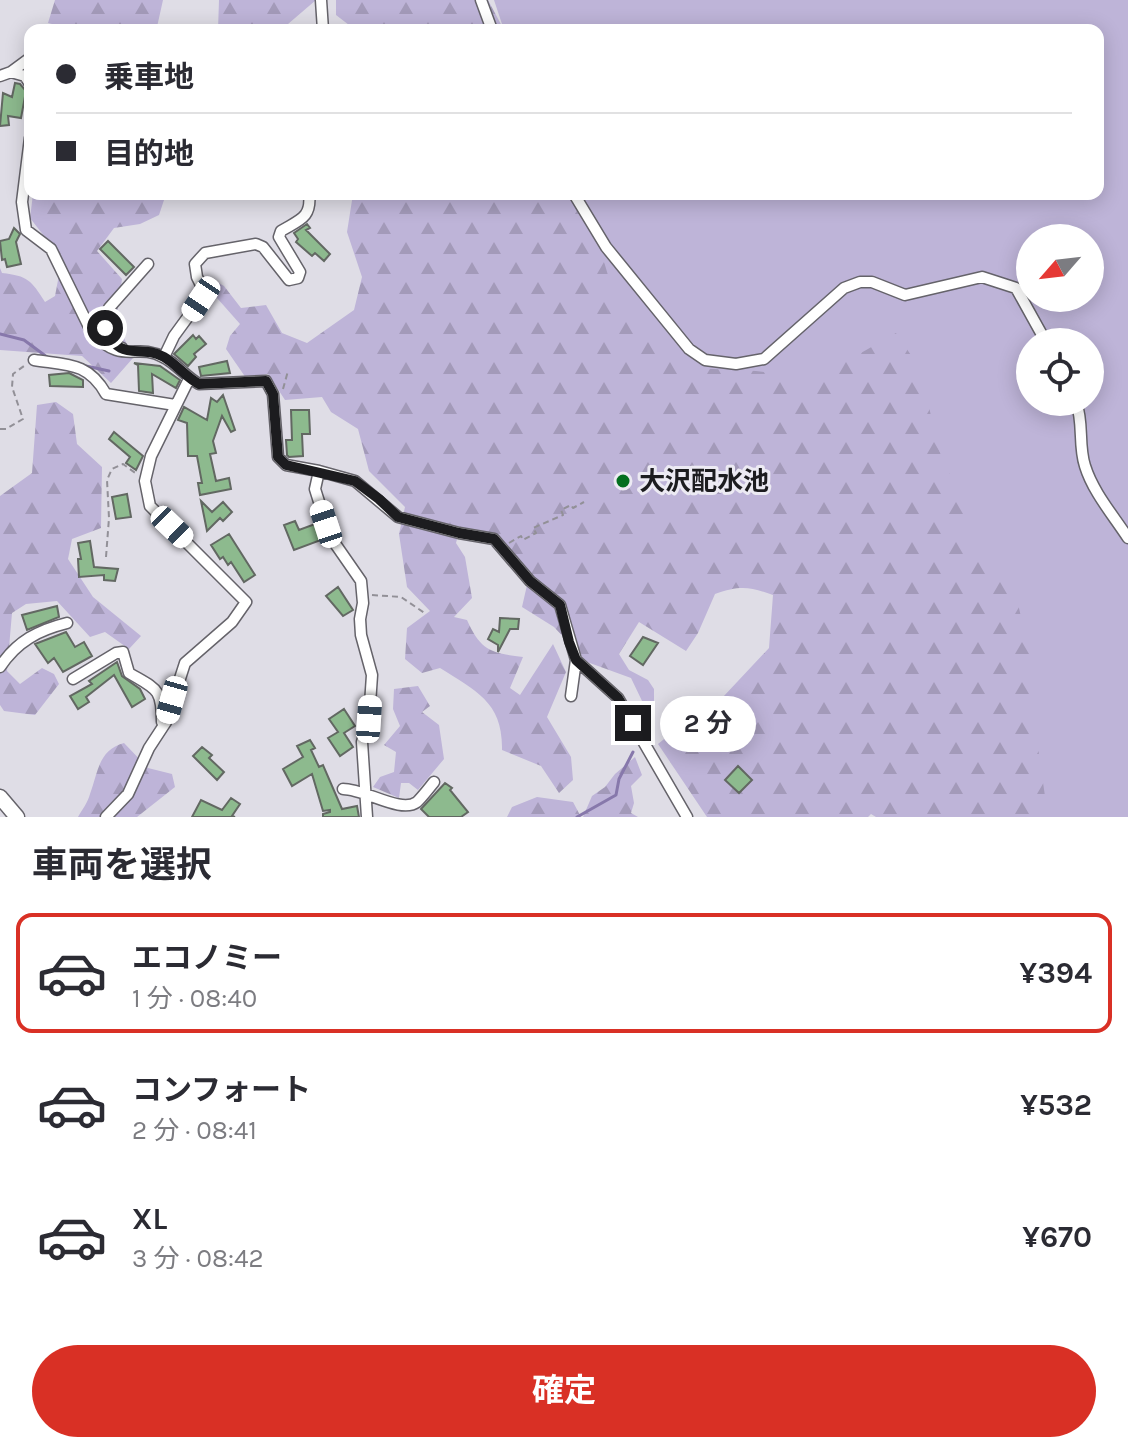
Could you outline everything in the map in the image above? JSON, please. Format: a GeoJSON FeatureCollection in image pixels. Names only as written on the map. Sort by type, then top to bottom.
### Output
{"type":"FeatureCollection","features":[{"type":"Feature","properties":{"kind":"main road"},"geometry":{"type":"LineString","coordinates":[[0,797],[17,817]]}},
{"type":"Feature","properties":{"kind":"street"},"geometry":{"type":"LineString","coordinates":[[321,0],[323,24]]}},
{"type":"Feature","properties":{"kind":"street"},"geometry":{"type":"LineString","coordinates":[[481,0],[490,24]]}},
{"type":"Feature","properties":{"kind":"street"},"geometry":{"type":"LineString","coordinates":[[0,76],[24,62]]}},
{"type":"Feature","properties":{"kind":"street"},"geometry":{"type":"LineString","coordinates":[[11,72],[24,76]]}},
{"type":"Feature","properties":{"kind":"street"},"geometry":{"type":"LineString","coordinates":[[24,186],[22,202],[26,230],[51,249],[92,333],[102,344],[118,353],[164,357],[199,384],[266,381],[273,394],[278,457],[286,465],[355,481],[398,517],[494,539],[530,581],[560,605],[576,660],[618,698],[687,817]]}},
{"type":"Feature","properties":{"kind":"street"},"geometry":{"type":"LineString","coordinates":[[164,357],[174,336],[201,299],[202,287],[195,264],[205,253],[256,244],[263,247],[289,280],[298,278],[300,272],[279,237],[281,231],[308,214],[309,200]]}},
{"type":"Feature","properties":{"kind":"street"},"geometry":{"type":"LineString","coordinates":[[578,200],[606,247],[689,349],[705,360],[736,364],[764,359],[844,288],[860,282],[872,282],[905,295],[982,277],[1016,288],[1038,328]]}},
{"type":"Feature","properties":{"kind":"street"},"geometry":{"type":"LineString","coordinates":[[135,353],[116,346],[105,328],[109,308],[148,264]]}},
{"type":"Feature","properties":{"kind":"street"},"geometry":{"type":"LineString","coordinates":[[34,360],[83,367],[99,382],[106,394],[175,405]]}},
{"type":"Feature","properties":{"kind":"street"},"geometry":{"type":"LineString","coordinates":[[106,817],[128,794],[162,728],[185,663],[232,622],[246,602],[150,506],[145,481],[151,456],[189,379]]}},
{"type":"Feature","properties":{"kind":"street"},"geometry":{"type":"LineString","coordinates":[[1080,416],[1084,464],[1096,489],[1128,538]]}},
{"type":"Feature","properties":{"kind":"street"},"geometry":{"type":"LineString","coordinates":[[319,471],[315,489],[326,524],[336,545],[361,581],[361,635],[372,675],[369,719],[362,742],[367,817]]}},
{"type":"Feature","properties":{"kind":"street"},"geometry":{"type":"LineString","coordinates":[[0,667],[28,637],[41,629],[67,623]]}},
{"type":"Feature","properties":{"kind":"street"},"geometry":{"type":"LineString","coordinates":[[73,679],[116,653],[123,652],[129,673],[155,688],[162,700],[162,728]]}},
{"type":"Feature","properties":{"kind":"street"},"geometry":{"type":"LineString","coordinates":[[571,696],[576,660]]}},
{"type":"Feature","properties":{"kind":"street"},"geometry":{"type":"LineString","coordinates":[[343,789],[366,792],[398,806],[408,806],[416,802],[434,782]]}},
{"type":"Feature","properties":{"kind":"path"},"geometry":{"type":"LineString","coordinates":[[0,429],[23,419],[12,387],[13,374],[34,360]]}},
{"type":"Feature","properties":{"kind":"path"},"geometry":{"type":"LineString","coordinates":[[273,394],[284,388],[288,371]]}},
{"type":"Feature","properties":{"kind":"path"},"geometry":{"type":"LineString","coordinates":[[106,557],[109,518],[107,480],[112,469],[123,464],[145,481]]}},
{"type":"Feature","properties":{"kind":"path"},"geometry":{"type":"LineString","coordinates":[[501,548],[521,536],[523,540],[536,533],[533,528],[563,515],[561,510],[584,502]]}},
{"type":"Feature","properties":{"kind":"path"},"geometry":{"type":"LineString","coordinates":[[362,594],[401,597],[426,614]]}},
{"type":"Feature","properties":{"kind":"green space"},"geometry":{"type":"Polygon","coordinates":[[[55,0],[163,0],[158,24],[48,23],[55,0]]]}},
{"type":"Feature","properties":{"kind":"green space"},"geometry":{"type":"Polygon","coordinates":[[[219,0],[316,0],[288,24],[218,24],[219,0]]]}},
{"type":"Feature","properties":{"kind":"green space"},"geometry":{"type":"Polygon","coordinates":[[[336,0],[488,0],[501,24],[348,24],[336,15],[336,0]]]}},
{"type":"Feature","properties":{"kind":"green space"},"geometry":{"type":"Polygon","coordinates":[[[494,0],[1128,0],[1128,817],[1036,817],[640,375],[555,200],[1104,200],[1104,24],[502,24],[494,0]]]}},
{"type":"Feature","properties":{"kind":"green space"},"geometry":{"type":"Polygon","coordinates":[[[32,200],[164,200],[159,215],[140,224],[114,228],[97,251],[122,279],[116,320],[133,358],[111,383],[82,356],[0,350],[0,268],[2,273],[28,280],[45,302],[55,296],[62,259],[30,218],[32,200]]]}},
{"type":"Feature","properties":{"kind":"green space"},"geometry":{"type":"Polygon","coordinates":[[[352,200],[586,200],[610,282],[635,334],[692,368],[817,378],[896,333],[921,370],[938,448],[964,507],[977,560],[1016,595],[1029,652],[1032,706],[1048,817],[876,817],[871,814],[868,817],[707,817],[658,744],[723,697],[769,648],[773,595],[744,588],[715,594],[698,633],[686,651],[639,622],[619,654],[629,670],[648,680],[654,689],[654,705],[643,703],[631,678],[587,662],[554,627],[522,607],[530,572],[498,536],[460,528],[456,543],[465,557],[472,598],[454,617],[467,620],[477,638],[488,649],[523,657],[510,688],[520,695],[553,644],[566,672],[547,717],[571,757],[573,780],[559,793],[541,766],[502,750],[498,720],[476,691],[440,668],[422,673],[405,659],[407,628],[430,611],[407,587],[399,534],[405,507],[369,471],[358,429],[331,412],[322,397],[285,400],[268,374],[246,378],[226,349],[230,336],[240,324],[217,298],[208,277],[224,286],[241,308],[266,305],[282,333],[307,343],[354,310],[362,277],[347,232],[352,200]]]}},
{"type":"Feature","properties":{"kind":"green space"},"geometry":{"type":"Polygon","coordinates":[[[56,402],[73,414],[77,444],[102,467],[101,528],[72,539],[68,559],[93,597],[141,636],[129,649],[105,632],[90,637],[57,601],[26,604],[12,613],[7,671],[20,684],[42,668],[54,674],[59,684],[35,715],[4,711],[0,705],[0,496],[32,473],[37,405],[56,402]]]}},
{"type":"Feature","properties":{"kind":"green space"},"geometry":{"type":"Polygon","coordinates":[[[418,686],[430,706],[422,712],[439,725],[444,759],[418,790],[409,783],[401,783],[399,798],[373,787],[380,777],[394,772],[396,752],[384,745],[400,726],[393,709],[394,689],[418,686]]]}},
{"type":"Feature","properties":{"kind":"green space"},"geometry":{"type":"Polygon","coordinates":[[[124,743],[148,768],[172,774],[175,787],[137,817],[78,817],[88,800],[104,757],[115,746],[124,743]]]}},
{"type":"Feature","properties":{"kind":"green space"},"geometry":{"type":"Polygon","coordinates":[[[635,757],[642,775],[631,786],[634,803],[631,813],[638,817],[583,817],[592,796],[635,757]]]}},
{"type":"Feature","properties":{"kind":"green space"},"geometry":{"type":"Polygon","coordinates":[[[537,797],[573,802],[581,817],[507,817],[512,807],[537,797]]]}},
{"type":"Feature","properties":{"kind":"building"},"geometry":{"type":"Polygon","coordinates":[[[15,83],[20,84],[24,89],[21,118],[8,116],[9,125],[0,126],[3,93],[12,97],[15,83]]]}},
{"type":"Feature","properties":{"kind":"building"},"geometry":{"type":"Polygon","coordinates":[[[307,224],[310,228],[306,230],[330,254],[324,261],[315,253],[312,256],[296,242],[298,239],[294,233],[307,224]]]}},
{"type":"Feature","properties":{"kind":"building"},"geometry":{"type":"Polygon","coordinates":[[[14,228],[20,234],[16,242],[21,264],[7,267],[5,259],[2,260],[0,241],[9,239],[14,228]]]}},
{"type":"Feature","properties":{"kind":"building"},"geometry":{"type":"Polygon","coordinates":[[[108,241],[134,267],[126,275],[100,249],[108,241]]]}},
{"type":"Feature","properties":{"kind":"building"},"geometry":{"type":"Polygon","coordinates":[[[193,335],[196,339],[199,336],[206,344],[194,354],[196,357],[188,366],[174,354],[193,335]]]}},
{"type":"Feature","properties":{"kind":"building"},"geometry":{"type":"Polygon","coordinates":[[[227,361],[230,373],[201,376],[199,367],[227,361]]]}},
{"type":"Feature","properties":{"kind":"building"},"geometry":{"type":"Polygon","coordinates":[[[134,363],[160,366],[180,380],[176,388],[152,374],[153,393],[139,391],[138,365],[134,363]]]}},
{"type":"Feature","properties":{"kind":"building"},"geometry":{"type":"Polygon","coordinates":[[[69,373],[83,380],[83,387],[50,386],[49,375],[69,373]]]}},
{"type":"Feature","properties":{"kind":"building"},"geometry":{"type":"Polygon","coordinates":[[[223,395],[235,430],[231,432],[222,416],[213,441],[216,453],[210,454],[216,481],[229,478],[231,489],[200,495],[198,483],[202,483],[197,456],[188,456],[187,423],[178,420],[184,407],[207,420],[211,398],[217,402],[223,395]]]}},
{"type":"Feature","properties":{"kind":"building"},"geometry":{"type":"Polygon","coordinates":[[[291,410],[309,410],[310,434],[302,434],[303,456],[287,455],[286,440],[292,440],[291,410]]]}},
{"type":"Feature","properties":{"kind":"building"},"geometry":{"type":"Polygon","coordinates":[[[114,432],[143,456],[136,470],[126,463],[130,457],[109,439],[114,432]]]}},
{"type":"Feature","properties":{"kind":"building"},"geometry":{"type":"Polygon","coordinates":[[[127,494],[131,517],[116,519],[112,497],[127,494]]]}},
{"type":"Feature","properties":{"kind":"building"},"geometry":{"type":"Polygon","coordinates":[[[201,501],[212,512],[223,502],[232,512],[223,521],[220,518],[207,531],[201,501]]]}},
{"type":"Feature","properties":{"kind":"building"},"geometry":{"type":"Polygon","coordinates":[[[295,521],[299,530],[315,524],[321,540],[294,550],[284,525],[295,521]]]}},
{"type":"Feature","properties":{"kind":"building"},"geometry":{"type":"Polygon","coordinates":[[[229,534],[255,575],[244,582],[231,562],[228,565],[223,557],[220,559],[211,545],[229,534]]]}},
{"type":"Feature","properties":{"kind":"building"},"geometry":{"type":"Polygon","coordinates":[[[90,541],[94,567],[118,569],[115,581],[104,580],[104,575],[79,577],[78,559],[81,559],[78,543],[90,541]]]}},
{"type":"Feature","properties":{"kind":"building"},"geometry":{"type":"Polygon","coordinates":[[[338,587],[353,610],[343,616],[326,596],[338,587]]]}},
{"type":"Feature","properties":{"kind":"building"},"geometry":{"type":"Polygon","coordinates":[[[57,606],[59,617],[27,630],[22,615],[57,606]]]}},
{"type":"Feature","properties":{"kind":"building"},"geometry":{"type":"Polygon","coordinates":[[[500,618],[519,619],[518,629],[510,629],[498,652],[498,645],[488,639],[493,629],[499,632],[500,618]]]}},
{"type":"Feature","properties":{"kind":"building"},"geometry":{"type":"Polygon","coordinates":[[[66,632],[75,647],[84,642],[92,656],[63,672],[54,658],[48,663],[35,644],[66,632]]]}},
{"type":"Feature","properties":{"kind":"building"},"geometry":{"type":"Polygon","coordinates":[[[643,637],[658,643],[643,665],[630,656],[643,637]]]}},
{"type":"Feature","properties":{"kind":"building"},"geometry":{"type":"Polygon","coordinates":[[[117,662],[122,676],[140,689],[145,699],[132,707],[114,675],[86,697],[89,702],[78,709],[70,696],[92,684],[89,681],[117,662]]]}},
{"type":"Feature","properties":{"kind":"building"},"geometry":{"type":"Polygon","coordinates":[[[344,709],[355,726],[344,733],[353,747],[340,756],[328,738],[338,732],[329,719],[344,709]]]}},
{"type":"Feature","properties":{"kind":"building"},"geometry":{"type":"Polygon","coordinates":[[[310,740],[315,748],[311,750],[319,767],[323,765],[342,809],[357,806],[359,817],[323,817],[330,810],[323,811],[312,774],[292,786],[283,769],[303,757],[297,746],[310,740]]]}},
{"type":"Feature","properties":{"kind":"building"},"geometry":{"type":"Polygon","coordinates":[[[202,747],[224,772],[217,780],[193,756],[202,747]]]}},
{"type":"Feature","properties":{"kind":"building"},"geometry":{"type":"Polygon","coordinates":[[[738,766],[752,780],[739,793],[725,780],[738,766]]]}},
{"type":"Feature","properties":{"kind":"building"},"geometry":{"type":"Polygon","coordinates":[[[445,783],[468,812],[461,817],[429,817],[421,809],[445,783]]]}},
{"type":"Feature","properties":{"kind":"building"},"geometry":{"type":"Polygon","coordinates":[[[231,798],[240,804],[232,816],[235,817],[192,817],[201,800],[222,810],[231,798]]]}},
{"type":"Feature","properties":{"kind":"waterway"},"geometry":{"type":"LineString","coordinates":[[0,334],[24,340],[47,357]]}},
{"type":"Feature","properties":{"kind":"waterway"},"geometry":{"type":"LineString","coordinates":[[86,366],[109,371]]}},
{"type":"Feature","properties":{"kind":"waterway"},"geometry":{"type":"LineString","coordinates":[[577,817],[616,795],[619,779],[633,752]]}},
{"type":"Feature","properties":{"kind":"place","name":"大沢配水池"},"geometry":{"type":"Point","coordinates":[623,481]}},
{"type":"Feature","properties":{"kind":"route"},"geometry":{"type":"LineString","coordinates":[[105,328],[116,346],[135,353],[164,357],[199,384],[266,381],[273,394],[278,457],[286,465],[355,481],[398,517],[494,539],[530,581],[560,605],[576,660],[618,698],[633,723]]}}]}
